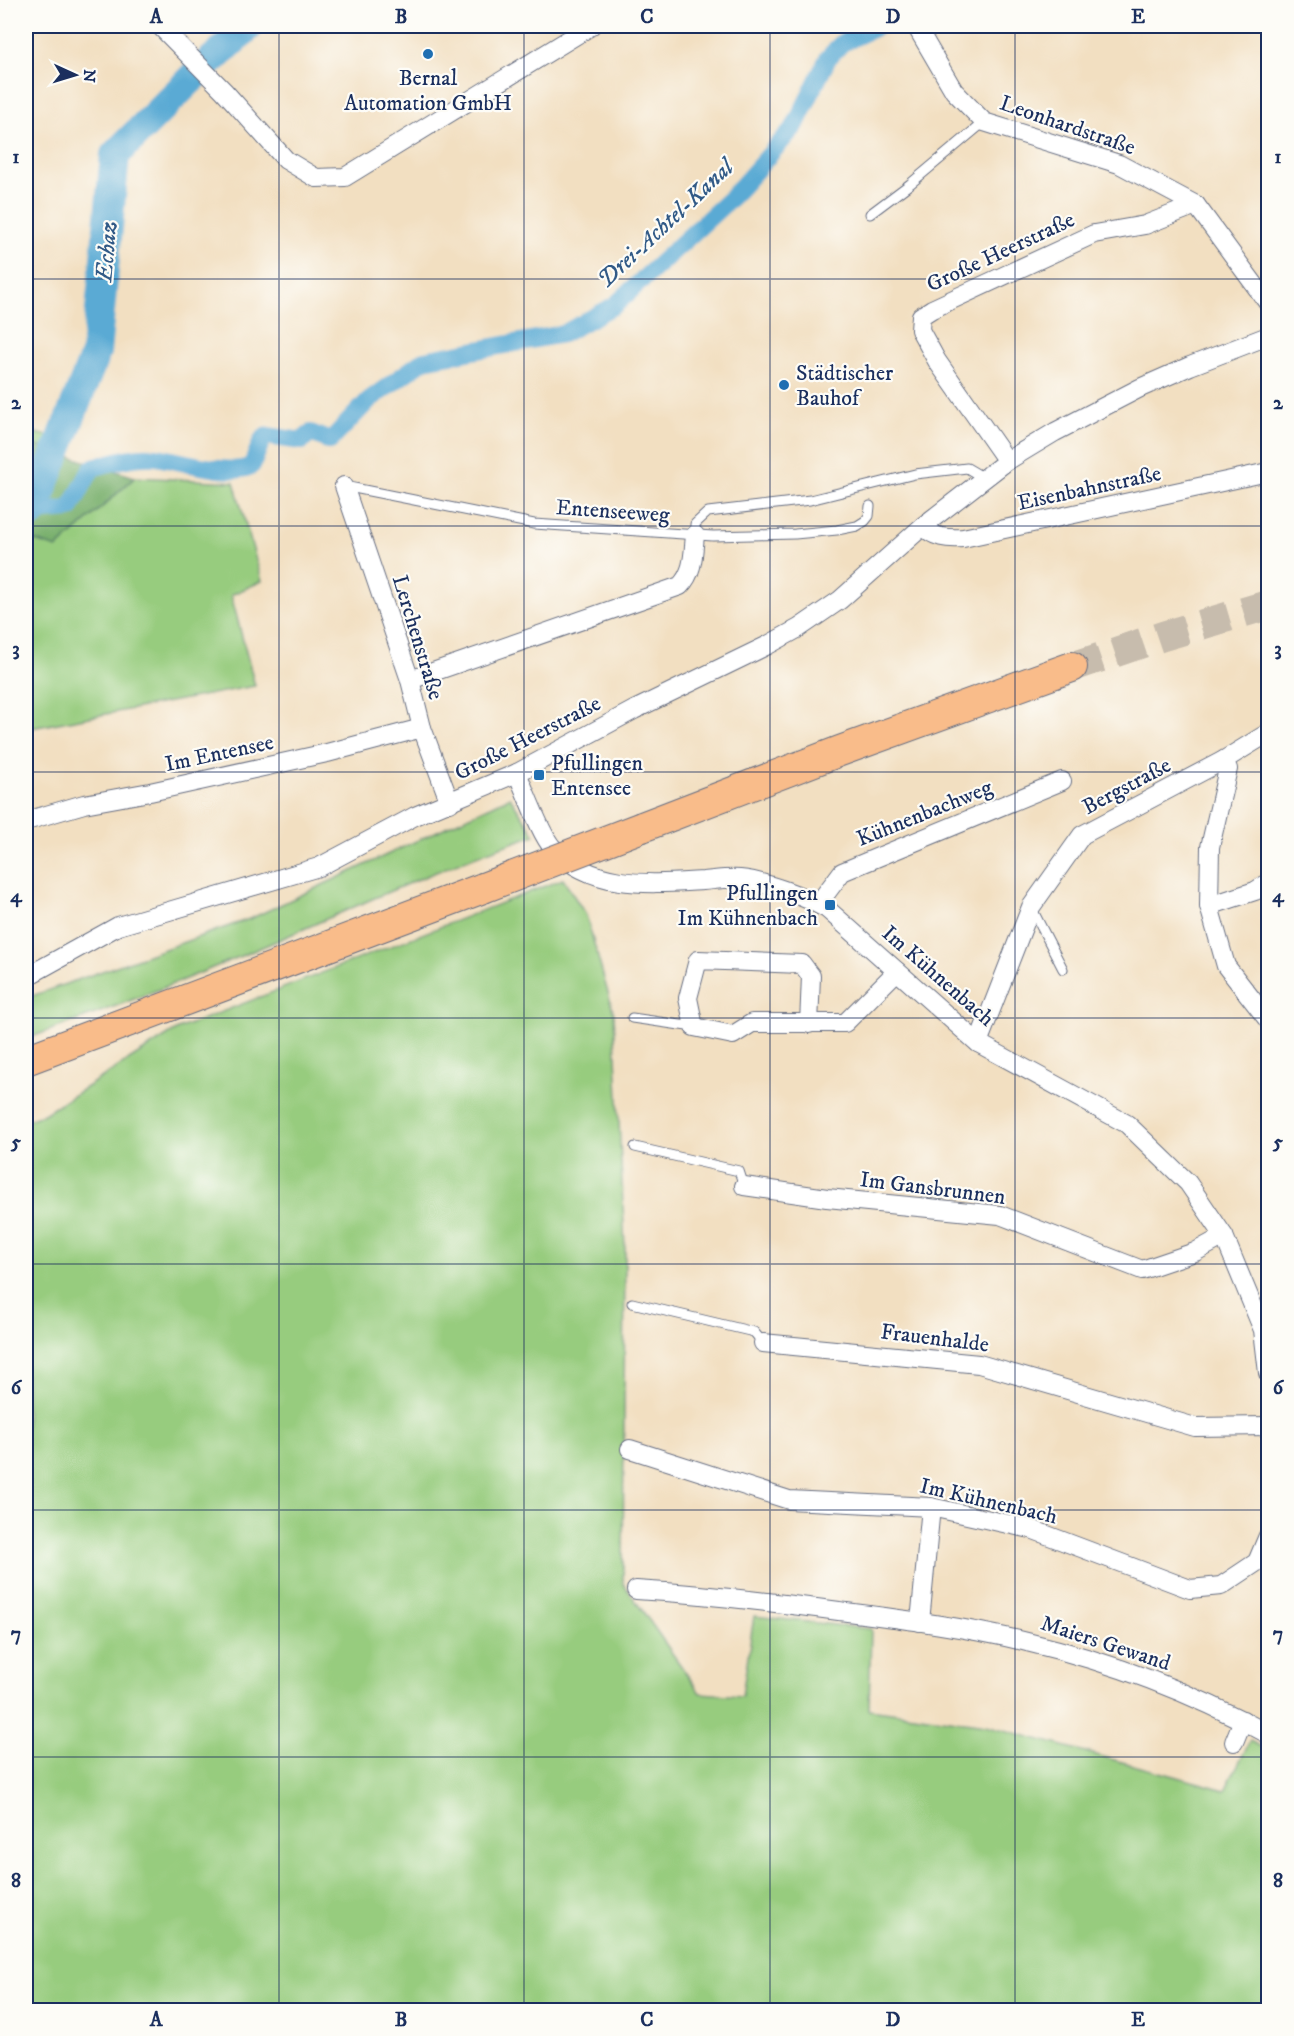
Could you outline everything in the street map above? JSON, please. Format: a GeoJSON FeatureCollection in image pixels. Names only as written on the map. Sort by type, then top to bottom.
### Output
{"type":"FeatureCollection","features":[{"type":"Feature","properties":{"kind":"main road"},"geometry":{"type":"LineString","coordinates":[[26,1060],[840,751],[1072,667]]}},
{"type":"Feature","properties":{"kind":"street"},"geometry":{"type":"LineString","coordinates":[[160,26],[224,91],[286,160],[316,178],[345,177],[591,26]]}},
{"type":"Feature","properties":{"kind":"street","name":"Leonhardstraße"},"geometry":{"type":"LineString","coordinates":[[916,26],[954,91],[984,122],[1119,164],[1196,204],[1269,303]]}},
{"type":"Feature","properties":{"kind":"street","name":"Große Heerstraße"},"geometry":{"type":"LineString","coordinates":[[1007,461],[937,361],[920,330],[921,316],[1094,234],[1144,225],[1196,204]]}},
{"type":"Feature","properties":{"kind":"street","name":"Große Heerstraße"},"geometry":{"type":"LineString","coordinates":[[26,977],[118,926],[319,867],[415,816],[517,773],[634,710],[799,628],[856,587],[923,526],[1007,461],[1055,432],[1140,388],[1269,336]]}},
{"type":"Feature","properties":{"kind":"street","name":"Eisenbahnstraße"},"geometry":{"type":"LineString","coordinates":[[923,526],[927,531],[940,537],[963,538],[1269,472]]}},
{"type":"Feature","properties":{"kind":"street","name":"Lerchenstraße"},"geometry":{"type":"LineString","coordinates":[[344,486],[410,680],[422,728],[450,803]]}},
{"type":"Feature","properties":{"kind":"street"},"geometry":{"type":"LineString","coordinates":[[410,680],[680,586],[687,579],[691,570],[695,535]]}},
{"type":"Feature","properties":{"kind":"street","name":"Im Entensee"},"geometry":{"type":"LineString","coordinates":[[26,821],[84,804],[150,792],[327,753],[422,728]]}},
{"type":"Feature","properties":{"kind":"street","name":"Bergstraße"},"geometry":{"type":"LineString","coordinates":[[978,1043],[1031,907],[1082,835],[1224,760],[1269,733]]}},
{"type":"Feature","properties":{"kind":"street"},"geometry":{"type":"LineString","coordinates":[[1224,760],[1228,769],[1210,847],[1209,906],[1226,966],[1269,1020]]}},
{"type":"Feature","properties":{"kind":"street","name":"Im Kühnenbach"},"geometry":{"type":"LineString","coordinates":[[517,773],[551,846],[575,867],[594,876],[617,881],[660,884],[741,879],[782,890],[820,905],[978,1043],[1127,1124],[1188,1183],[1224,1236],[1263,1330],[1269,1373]]}},
{"type":"Feature","properties":{"kind":"street","name":"Kühnenbachweg"},"geometry":{"type":"LineString","coordinates":[[820,905],[842,872],[1062,781]]}},
{"type":"Feature","properties":{"kind":"street"},"geometry":{"type":"LineString","coordinates":[[1209,906],[1255,891],[1269,883]]}},
{"type":"Feature","properties":{"kind":"street"},"geometry":{"type":"LineString","coordinates":[[809,1024],[811,976],[802,964],[698,960],[688,998],[694,1027],[733,1035],[752,1023],[809,1024],[845,1023],[897,971]]}},
{"type":"Feature","properties":{"kind":"street","name":"Im Gansbrunnen"},"geometry":{"type":"LineString","coordinates":[[744,1186],[826,1198],[1000,1215],[1142,1270],[1195,1252],[1224,1236]]}},
{"type":"Feature","properties":{"kind":"street","name":"Frauenhalde"},"geometry":{"type":"LineString","coordinates":[[764,1343],[979,1364],[1195,1427],[1269,1426]]}},
{"type":"Feature","properties":{"kind":"street","name":"Im Kühnenbach"},"geometry":{"type":"LineString","coordinates":[[630,1449],[789,1500],[932,1507],[1031,1529],[1190,1589],[1221,1586],[1263,1565],[1269,1536]]}},
{"type":"Feature","properties":{"kind":"street"},"geometry":{"type":"LineString","coordinates":[[920,1622],[932,1507]]}},
{"type":"Feature","properties":{"kind":"street","name":"Maiers Gewand"},"geometry":{"type":"LineString","coordinates":[[636,1590],[751,1600],[920,1622],[1027,1642],[1103,1664],[1177,1690],[1269,1734]]}},
{"type":"Feature","properties":{"kind":"street"},"geometry":{"type":"LineString","coordinates":[[1234,1742],[1243,1720]]}},
{"type":"Feature","properties":{"kind":"lane"},"geometry":{"type":"LineString","coordinates":[[870,214],[984,122]]}},
{"type":"Feature","properties":{"kind":"lane"},"geometry":{"type":"LineString","coordinates":[[695,535],[695,524],[708,512],[810,500],[925,473],[967,468],[984,478]]}},
{"type":"Feature","properties":{"kind":"lane","name":"Entenseeweg"},"geometry":{"type":"LineString","coordinates":[[344,486],[534,524],[695,535],[795,534],[837,530],[857,526],[865,521],[869,516],[870,506]]}},
{"type":"Feature","properties":{"kind":"lane"},"geometry":{"type":"LineString","coordinates":[[1031,907],[1063,969]]}},
{"type":"Feature","properties":{"kind":"lane"},"geometry":{"type":"LineString","coordinates":[[632,1018],[694,1027]]}},
{"type":"Feature","properties":{"kind":"lane","name":"Im Gansbrunnen"},"geometry":{"type":"LineString","coordinates":[[635,1147],[739,1172],[744,1186]]}},
{"type":"Feature","properties":{"kind":"lane","name":"Frauenhalde"},"geometry":{"type":"LineString","coordinates":[[632,1303],[754,1332],[764,1343]]}},
{"type":"Feature","properties":{"kind":"green space"},"geometry":{"type":"Polygon","coordinates":[[[26,431],[58,438],[26,465],[26,431]]]}},
{"type":"Feature","properties":{"kind":"green space"},"geometry":{"type":"Polygon","coordinates":[[[34,445],[135,477],[57,548],[26,538],[26,450],[34,445]]]}},
{"type":"Feature","properties":{"kind":"green space"},"geometry":{"type":"Polygon","coordinates":[[[135,477],[234,482],[262,581],[231,595],[255,686],[26,729],[26,538],[57,548],[135,477]]]}},
{"type":"Feature","properties":{"kind":"green space"},"geometry":{"type":"Polygon","coordinates":[[[510,797],[535,835],[431,874],[173,984],[26,1039],[26,998],[252,918],[510,797]]]}},
{"type":"Feature","properties":{"kind":"green space"},"geometry":{"type":"Polygon","coordinates":[[[563,879],[586,915],[614,1014],[625,1248],[623,1583],[700,1693],[742,1696],[754,1616],[871,1629],[869,1709],[986,1725],[1225,1790],[1250,1741],[1268,1750],[1268,2010],[26,2010],[26,1121],[44,1114],[178,1029],[563,879]]]}},
{"type":"Feature","properties":{"kind":"waterway","name":"Echaz"},"geometry":{"type":"LineString","coordinates":[[26,517],[33,512],[96,352],[115,155],[188,82],[249,26]]}},
{"type":"Feature","properties":{"kind":"waterway","name":"Drei-Achtel-Kanal"},"geometry":{"type":"LineString","coordinates":[[33,512],[70,509],[92,468],[116,461],[156,457],[220,469],[244,469],[252,465],[262,440],[267,436],[302,441],[311,433],[330,441],[369,400],[424,360],[563,334],[615,305],[732,197],[795,126],[828,58],[842,43],[878,26]]}},
{"type":"Feature","properties":{"kind":"tunnel"},"geometry":{"type":"LineString","coordinates":[[1072,667],[1163,636],[1268,605]]}},
{"type":"Feature","properties":{"kind":"place","name":"Bernal Automation GmbH"},"geometry":{"type":"Point","coordinates":[428,54]}},
{"type":"Feature","properties":{"kind":"place","name":"Städtischer Bauhof"},"geometry":{"type":"Point","coordinates":[784,385]}},
{"type":"Feature","properties":{"kind":"place","name":"Pfullingen Entensee"},"geometry":{"type":"Point","coordinates":[539,775]}},
{"type":"Feature","properties":{"kind":"place","name":"Pfullingen Im Kühnenbach"},"geometry":{"type":"Point","coordinates":[830,905]}}]}
